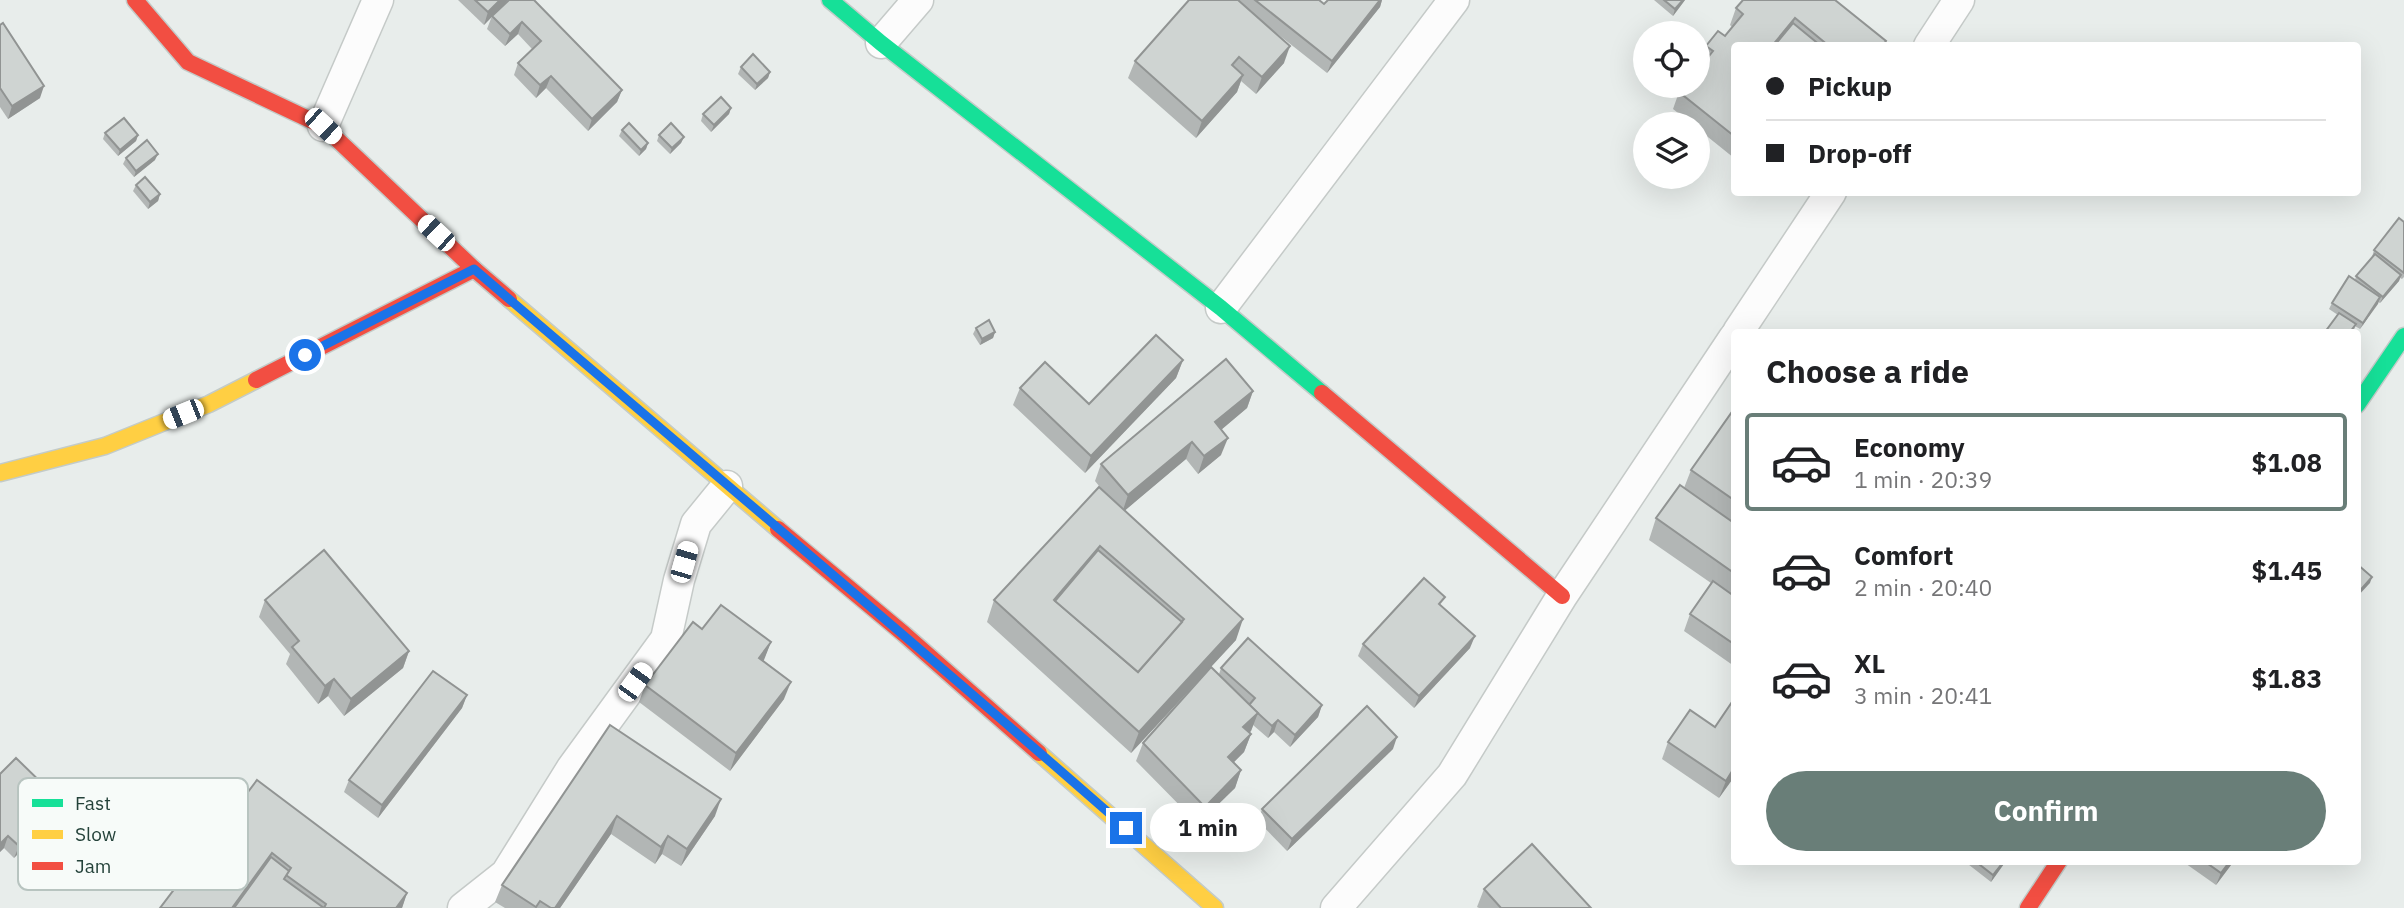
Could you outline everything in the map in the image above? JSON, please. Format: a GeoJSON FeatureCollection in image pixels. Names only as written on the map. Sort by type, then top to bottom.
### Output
{"type":"FeatureCollection","features":[{"type":"Feature","properties":{"kind":"street"},"geometry":{"type":"LineString","coordinates":[[135,0],[188,62],[323,126],[474,269],[904,634],[1215,908]]}},
{"type":"Feature","properties":{"kind":"street"},"geometry":{"type":"LineString","coordinates":[[323,126],[378,0]]}},
{"type":"Feature","properties":{"kind":"street"},"geometry":{"type":"LineString","coordinates":[[830,0],[881,43],[1222,308],[1562,596]]}},
{"type":"Feature","properties":{"kind":"street"},"geometry":{"type":"LineString","coordinates":[[881,43],[918,0]]}},
{"type":"Feature","properties":{"kind":"street"},"geometry":{"type":"LineString","coordinates":[[1222,308],[1454,0]]}},
{"type":"Feature","properties":{"kind":"street"},"geometry":{"type":"LineString","coordinates":[[1932,42],[1959,0]]}},
{"type":"Feature","properties":{"kind":"street"},"geometry":{"type":"LineString","coordinates":[[1740,329],[1828,196]]}},
{"type":"Feature","properties":{"kind":"street"},"geometry":{"type":"LineString","coordinates":[[0,473],[105,446],[209,404],[474,269]]}},
{"type":"Feature","properties":{"kind":"street"},"geometry":{"type":"LineString","coordinates":[[2361,399],[2404,336]]}},
{"type":"Feature","properties":{"kind":"street"},"geometry":{"type":"LineString","coordinates":[[1336,908],[1452,775],[1562,596],[1731,342]]}},
{"type":"Feature","properties":{"kind":"street"},"geometry":{"type":"LineString","coordinates":[[463,908],[506,874],[572,768],[666,639],[695,524],[727,486]]}},
{"type":"Feature","properties":{"kind":"street"},"geometry":{"type":"LineString","coordinates":[[2028,908],[2056,865]]}},
{"type":"Feature","properties":{"kind":"building"},"geometry":{"type":"Polygon","coordinates":[[[475,0],[500,0],[488,12],[475,0]]]}},
{"type":"Feature","properties":{"kind":"building"},"geometry":{"type":"Polygon","coordinates":[[[509,0],[534,0],[622,90],[592,119],[551,76],[540,85],[518,63],[541,41],[522,22],[510,34],[492,16],[509,0]]]}},
{"type":"Feature","properties":{"kind":"building"},"geometry":{"type":"Polygon","coordinates":[[[1189,0],[1238,0],[1290,46],[1262,77],[1239,57],[1232,65],[1243,75],[1202,121],[1135,61],[1189,0]]]}},
{"type":"Feature","properties":{"kind":"building"},"geometry":{"type":"Polygon","coordinates":[[[1255,0],[1319,0],[1324,4],[1328,0],[1380,0],[1332,61],[1255,0]]]}},
{"type":"Feature","properties":{"kind":"building"},"geometry":{"type":"Polygon","coordinates":[[[1664,0],[1683,0],[1675,9],[1664,0]]]}},
{"type":"Feature","properties":{"kind":"building"},"geometry":{"type":"Polygon","coordinates":[[[1743,0],[1835,0],[1886,41],[1824,42],[1795,18],[1775,42],[1731,42],[1731,134],[1710,117],[1710,112],[1704,112],[1686,98],[1710,98],[1710,55],[1713,51],[1710,49],[1710,41],[1718,31],[1725,36],[1743,14],[1736,8],[1743,0]]]}},
{"type":"Feature","properties":{"kind":"building"},"geometry":{"type":"Polygon","coordinates":[[[3,23],[44,86],[12,106],[0,88],[0,25],[3,23]]]}},
{"type":"Feature","properties":{"kind":"building"},"geometry":{"type":"Polygon","coordinates":[[[1793,23],[1816,42],[1777,42],[1793,23]]]}},
{"type":"Feature","properties":{"kind":"building"},"geometry":{"type":"Polygon","coordinates":[[[753,54],[770,72],[757,84],[741,67],[753,54]]]}},
{"type":"Feature","properties":{"kind":"building"},"geometry":{"type":"Polygon","coordinates":[[[721,97],[731,108],[714,125],[703,114],[721,97]]]}},
{"type":"Feature","properties":{"kind":"building"},"geometry":{"type":"Polygon","coordinates":[[[124,118],[138,135],[120,150],[105,133],[124,118]]]}},
{"type":"Feature","properties":{"kind":"building"},"geometry":{"type":"Polygon","coordinates":[[[629,123],[648,143],[641,150],[622,130],[629,123]]]}},
{"type":"Feature","properties":{"kind":"building"},"geometry":{"type":"Polygon","coordinates":[[[671,123],[684,137],[672,148],[659,135],[671,123]]]}},
{"type":"Feature","properties":{"kind":"building"},"geometry":{"type":"Polygon","coordinates":[[[147,140],[158,154],[136,171],[126,158],[147,140]]]}},
{"type":"Feature","properties":{"kind":"building"},"geometry":{"type":"Polygon","coordinates":[[[145,177],[160,194],[150,202],[136,185],[145,177]]]}},
{"type":"Feature","properties":{"kind":"building"},"geometry":{"type":"Polygon","coordinates":[[[2399,218],[2404,222],[2404,273],[2374,250],[2399,218]]]}},
{"type":"Feature","properties":{"kind":"building"},"geometry":{"type":"Polygon","coordinates":[[[2375,254],[2401,275],[2383,297],[2356,276],[2375,254]]]}},
{"type":"Feature","properties":{"kind":"building"},"geometry":{"type":"Polygon","coordinates":[[[2349,276],[2380,297],[2363,323],[2332,303],[2349,276]]]}},
{"type":"Feature","properties":{"kind":"building"},"geometry":{"type":"Polygon","coordinates":[[[2339,313],[2356,324],[2352,329],[2327,329],[2339,313]]]}},
{"type":"Feature","properties":{"kind":"building"},"geometry":{"type":"Polygon","coordinates":[[[989,320],[995,332],[982,339],[976,328],[989,320]]]}},
{"type":"Feature","properties":{"kind":"building"},"geometry":{"type":"Polygon","coordinates":[[[1156,335],[1183,360],[1091,456],[1020,388],[1045,362],[1089,404],[1156,335]]]}},
{"type":"Feature","properties":{"kind":"building"},"geometry":{"type":"Polygon","coordinates":[[[1226,359],[1253,391],[1215,422],[1228,438],[1204,456],[1192,442],[1128,495],[1101,464],[1226,359]]]}},
{"type":"Feature","properties":{"kind":"building"},"geometry":{"type":"Polygon","coordinates":[[[1731,413],[1731,498],[1691,470],[1731,413]]]}},
{"type":"Feature","properties":{"kind":"building"},"geometry":{"type":"Polygon","coordinates":[[[1680,485],[1731,521],[1731,571],[1656,518],[1680,485]]]}},
{"type":"Feature","properties":{"kind":"building"},"geometry":{"type":"Polygon","coordinates":[[[1099,487],[1243,619],[1139,732],[994,600],[1099,487]],[[1100,546],[1054,600],[1138,672],[1184,619],[1100,546]]]}},
{"type":"Feature","properties":{"kind":"building"},"geometry":{"type":"Polygon","coordinates":[[[324,550],[409,651],[351,699],[334,679],[325,686],[292,647],[299,641],[265,600],[324,550]]]}},
{"type":"Feature","properties":{"kind":"building"},"geometry":{"type":"Polygon","coordinates":[[[1098,550],[1182,622],[1138,672],[1055,601],[1098,550]]]}},
{"type":"Feature","properties":{"kind":"building"},"geometry":{"type":"Polygon","coordinates":[[[2361,567],[2372,577],[2361,589],[2361,567]]]}},
{"type":"Feature","properties":{"kind":"building"},"geometry":{"type":"Polygon","coordinates":[[[1424,578],[1445,597],[1439,604],[1475,636],[1419,696],[1363,644],[1424,578]]]}},
{"type":"Feature","properties":{"kind":"building"},"geometry":{"type":"Polygon","coordinates":[[[1713,581],[1731,594],[1731,642],[1690,614],[1713,581]]]}},
{"type":"Feature","properties":{"kind":"building"},"geometry":{"type":"Polygon","coordinates":[[[721,605],[771,642],[759,658],[791,682],[736,753],[645,685],[693,622],[702,629],[721,605]]]}},
{"type":"Feature","properties":{"kind":"building"},"geometry":{"type":"Polygon","coordinates":[[[1248,638],[1322,705],[1295,735],[1278,720],[1272,726],[1249,705],[1255,698],[1221,668],[1248,638]]]}},
{"type":"Feature","properties":{"kind":"building"},"geometry":{"type":"Polygon","coordinates":[[[1211,667],[1258,713],[1243,727],[1251,734],[1228,757],[1241,770],[1205,807],[1143,743],[1211,667]]]}},
{"type":"Feature","properties":{"kind":"building"},"geometry":{"type":"Polygon","coordinates":[[[433,671],[467,695],[382,805],[349,780],[433,671]]]}},
{"type":"Feature","properties":{"kind":"building"},"geometry":{"type":"Polygon","coordinates":[[[1731,703],[1731,773],[1726,781],[1668,742],[1690,710],[1715,727],[1731,703]]]}},
{"type":"Feature","properties":{"kind":"building"},"geometry":{"type":"Polygon","coordinates":[[[1367,706],[1397,737],[1292,839],[1262,809],[1367,706]]]}},
{"type":"Feature","properties":{"kind":"building"},"geometry":{"type":"Polygon","coordinates":[[[610,725],[721,799],[687,849],[668,836],[661,847],[617,816],[555,908],[540,901],[536,907],[502,885],[610,725]]]}},
{"type":"Feature","properties":{"kind":"building"},"geometry":{"type":"Polygon","coordinates":[[[16,758],[37,778],[18,778],[18,845],[8,836],[0,844],[0,774],[16,758]]]}},
{"type":"Feature","properties":{"kind":"building"},"geometry":{"type":"Polygon","coordinates":[[[257,780],[407,893],[396,908],[324,908],[326,904],[286,875],[291,868],[272,853],[248,886],[248,792],[257,780]]]}},
{"type":"Feature","properties":{"kind":"building"},"geometry":{"type":"Polygon","coordinates":[[[1532,844],[1591,908],[1501,908],[1484,889],[1532,844]]]}},
{"type":"Feature","properties":{"kind":"building"},"geometry":{"type":"Polygon","coordinates":[[[271,857],[289,871],[284,879],[324,908],[234,908],[271,857]]]}},
{"type":"Feature","properties":{"kind":"building"},"geometry":{"type":"Polygon","coordinates":[[[1980,865],[2001,865],[1993,875],[1980,865]]]}},
{"type":"Feature","properties":{"kind":"building"},"geometry":{"type":"Polygon","coordinates":[[[2210,865],[2227,865],[2221,873],[2210,865]]]}},
{"type":"Feature","properties":{"kind":"building"},"geometry":{"type":"Polygon","coordinates":[[[174,890],[245,890],[232,908],[160,908],[174,890]]]}},
{"type":"Feature","properties":{"kind":"traffic: fast"},"geometry":{"type":"LineString","coordinates":[[830,0],[881,43],[1221,308],[1322,393]]}},
{"type":"Feature","properties":{"kind":"traffic: fast"},"geometry":{"type":"LineString","coordinates":[[2361,399],[2404,336]]}},
{"type":"Feature","properties":{"kind":"traffic: slow"},"geometry":{"type":"LineString","coordinates":[[509,299],[778,529]]}},
{"type":"Feature","properties":{"kind":"traffic: slow"},"geometry":{"type":"LineString","coordinates":[[0,473],[105,446],[209,404],[256,380]]}},
{"type":"Feature","properties":{"kind":"traffic: slow"},"geometry":{"type":"LineString","coordinates":[[1039,753],[1215,908]]}},
{"type":"Feature","properties":{"kind":"traffic: jam"},"geometry":{"type":"LineString","coordinates":[[135,0],[188,62],[323,126],[509,299]]}},
{"type":"Feature","properties":{"kind":"traffic: jam"},"geometry":{"type":"LineString","coordinates":[[256,380],[474,269]]}},
{"type":"Feature","properties":{"kind":"traffic: jam"},"geometry":{"type":"LineString","coordinates":[[1322,393],[1562,596]]}},
{"type":"Feature","properties":{"kind":"traffic: jam"},"geometry":{"type":"LineString","coordinates":[[778,529],[904,634],[1039,753]]}},
{"type":"Feature","properties":{"kind":"traffic: jam"},"geometry":{"type":"LineString","coordinates":[[2028,908],[2056,865]]}},
{"type":"Feature","properties":{"kind":"route"},"geometry":{"type":"LineString","coordinates":[[305,355],[474,269],[904,634],[1126,828]]}}]}
